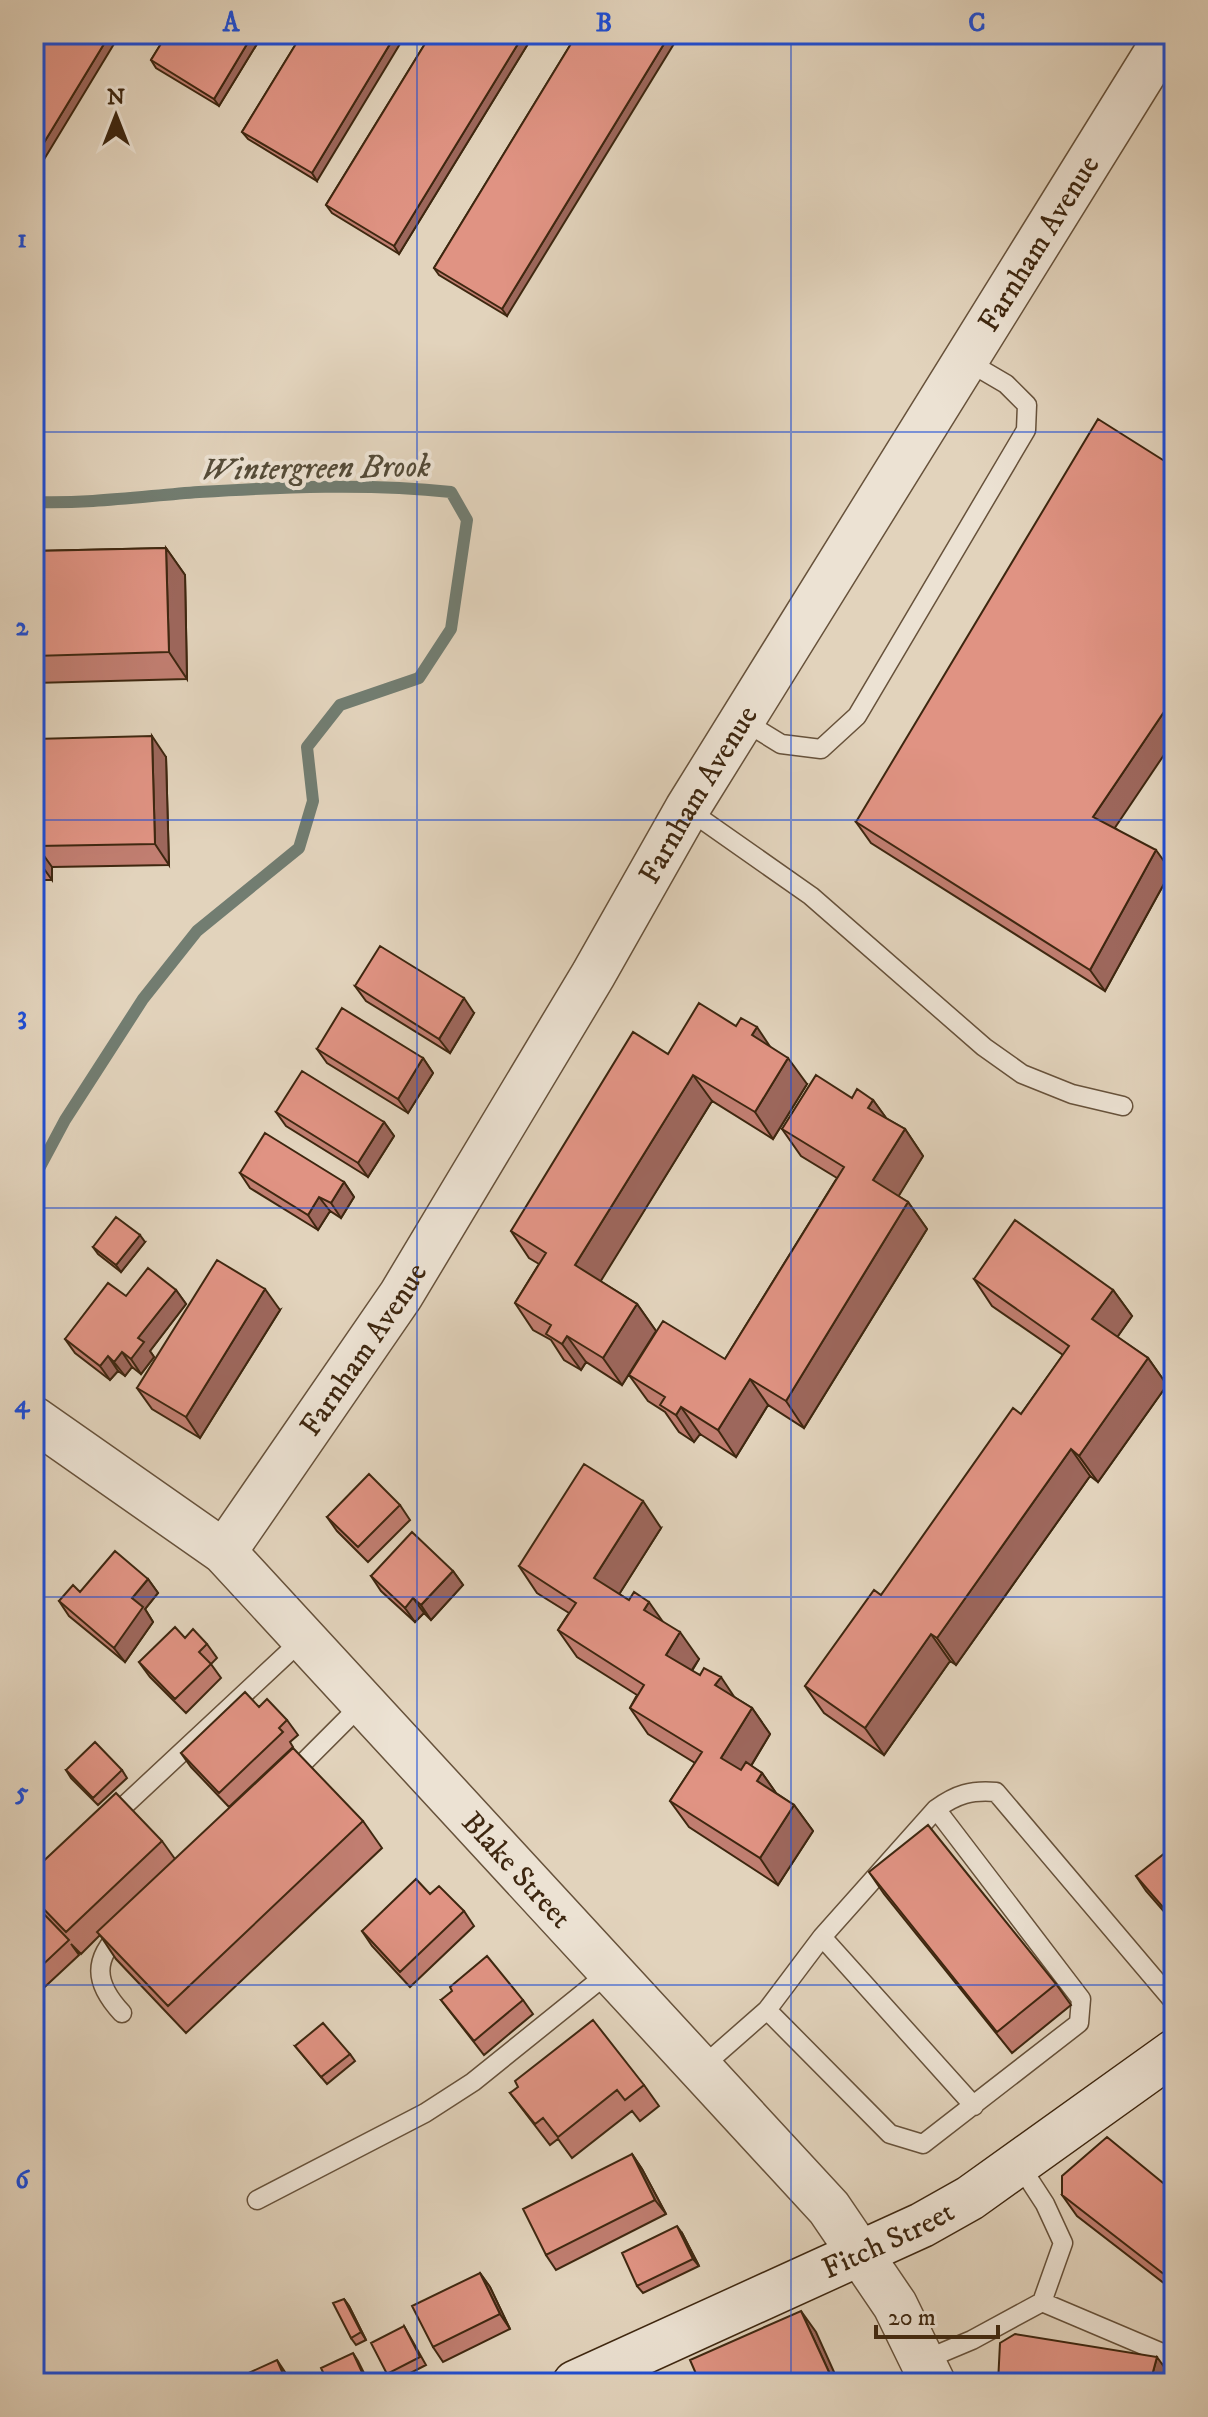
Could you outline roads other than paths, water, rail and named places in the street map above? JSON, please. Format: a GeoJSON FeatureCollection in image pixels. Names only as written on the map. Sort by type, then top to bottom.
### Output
{"type":"FeatureCollection","features":[{"type":"Feature","properties":{"kind":"street","name":"Farnham Avenue"},"geometry":{"type":"LineString","coordinates":[[224,1552],[401,1295],[593,975],[687,809],[1168,34]]}},
{"type":"Feature","properties":{"kind":"street","name":"Blake Street"},"geometry":{"type":"LineString","coordinates":[[34,1419],[224,1552],[829,2208],[895,2305],[927,2372]]}},
{"type":"Feature","properties":{"kind":"street","name":"Fitch Street"},"geometry":{"type":"LineString","coordinates":[[575,2383],[946,2212],[1019,2164],[1174,2052]]}},
{"type":"Feature","properties":{"kind":"lane"},"geometry":{"type":"LineString","coordinates":[[742,720],[781,744],[821,749],[857,716],[1026,430],[1027,405],[1006,384],[964,360]]}},
{"type":"Feature","properties":{"kind":"lane"},"geometry":{"type":"LineString","coordinates":[[687,809],[811,896],[984,1047],[1022,1074],[1072,1094],[1123,1106]]}},
{"type":"Feature","properties":{"kind":"lane"},"geometry":{"type":"LineString","coordinates":[[93,1835],[304,1638]]}},
{"type":"Feature","properties":{"kind":"lane"},"geometry":{"type":"LineString","coordinates":[[272,1793],[363,1703]]}},
{"type":"Feature","properties":{"kind":"lane"},"geometry":{"type":"LineString","coordinates":[[702,2067],[767,2010],[822,1937],[936,1809],[953,1796],[971,1790],[996,1792],[1174,2002]]}},
{"type":"Feature","properties":{"kind":"lane"},"geometry":{"type":"LineString","coordinates":[[767,2010],[890,2134],[923,2144],[1079,2023],[1081,1999],[936,1809]]}},
{"type":"Feature","properties":{"kind":"lane"},"geometry":{"type":"LineString","coordinates":[[122,2013],[105,1995],[100,1964],[110,1942],[133,1921]]}},
{"type":"Feature","properties":{"kind":"lane"},"geometry":{"type":"LineString","coordinates":[[822,1937],[974,2106]]}},
{"type":"Feature","properties":{"kind":"lane"},"geometry":{"type":"LineString","coordinates":[[257,2200],[425,2113],[473,2082],[612,1970]]}},
{"type":"Feature","properties":{"kind":"lane"},"geometry":{"type":"LineString","coordinates":[[927,2372],[972,2340],[1042,2302],[1063,2243],[1045,2204],[1019,2164]]}},
{"type":"Feature","properties":{"kind":"lane"},"geometry":{"type":"LineString","coordinates":[[1042,2302],[1174,2358]]}},
{"type":"Feature","properties":{"kind":"waterway","name":"Wintergreen Brook"},"geometry":{"type":"LineString","coordinates":[[34,502],[96,501],[262,489],[389,488],[451,492],[467,520],[451,629],[419,678],[340,705],[307,747],[313,801],[299,848],[197,931],[143,999],[65,1120],[34,1178]]}}]}
